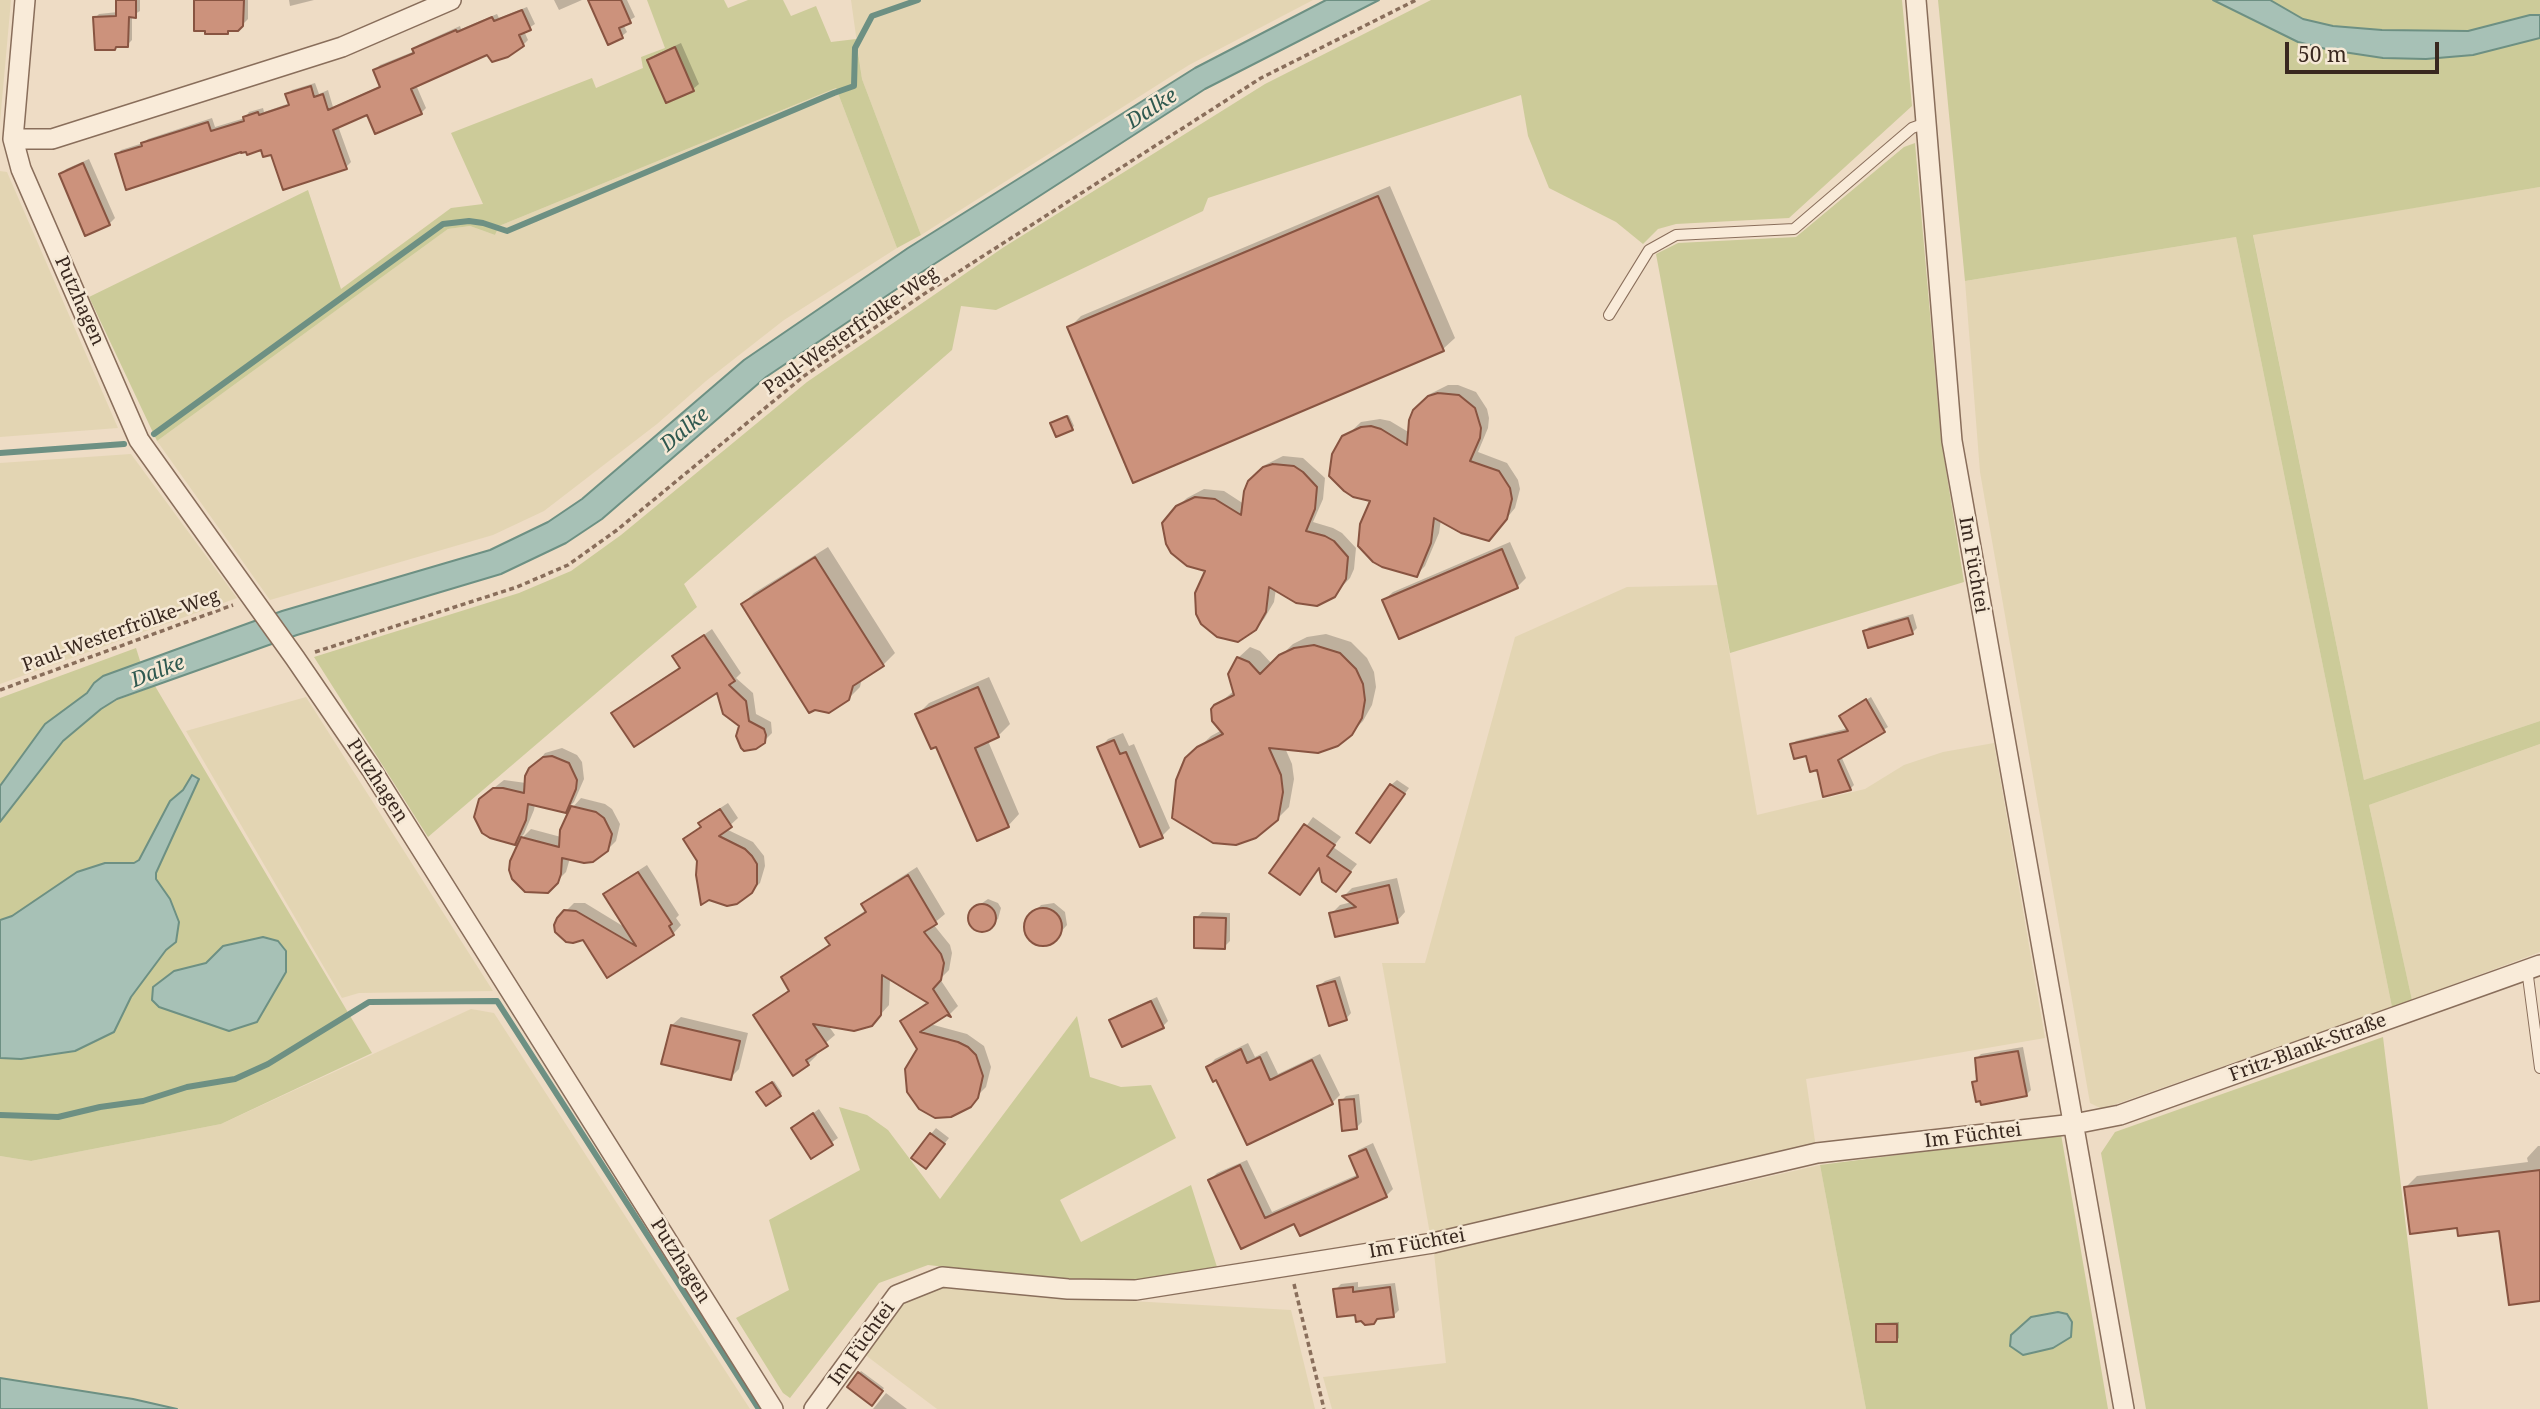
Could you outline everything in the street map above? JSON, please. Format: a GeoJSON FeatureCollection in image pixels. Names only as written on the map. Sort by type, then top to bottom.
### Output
{"type":"FeatureCollection","features":[{"type":"Feature","properties":{"kind":"street","name":"Putzhagen"},"geometry":{"type":"LineString","coordinates":[[25,0],[13,139],[21,169],[139,440],[371,769],[773,1409]]}},
{"type":"Feature","properties":{"kind":"street"},"geometry":{"type":"LineString","coordinates":[[13,139],[52,139],[276,68],[342,47],[451,0]]}},
{"type":"Feature","properties":{"kind":"street","name":"Im Füchtei"},"geometry":{"type":"LineString","coordinates":[[1916,0],[1952,440],[2124,1409]]}},
{"type":"Feature","properties":{"kind":"street","name":"Fritz-Blank-Straße"},"geometry":{"type":"LineString","coordinates":[[2074,1124],[2120,1115],[2533,967]]}},
{"type":"Feature","properties":{"kind":"street","name":"Im Füchtei"},"geometry":{"type":"LineString","coordinates":[[814,1409],[897,1296],[942,1277],[1068,1289],[1136,1290],[1226,1278],[1289,1265],[1433,1243],[1817,1153],[2074,1124]]}},
{"type":"Feature","properties":{"kind":"lane"},"geometry":{"type":"LineString","coordinates":[[1609,315],[1649,250],[1676,234],[1794,229],[1912,128],[1927,123]]}},
{"type":"Feature","properties":{"kind":"lane"},"geometry":{"type":"LineString","coordinates":[[2533,967],[2540,1068]]}},
{"type":"Feature","properties":{"kind":"path","name":"Paul-Westerfrölke-Weg"},"geometry":{"type":"LineString","coordinates":[[292,654],[517,587],[568,565],[617,530],[804,376],[928,292],[1261,78],[1416,0]]}},
{"type":"Feature","properties":{"kind":"path","name":"Paul-Westerfrölke-Weg"},"geometry":{"type":"LineString","coordinates":[[0,690],[255,603]]}},
{"type":"Feature","properties":{"kind":"path"},"geometry":{"type":"LineString","coordinates":[[1289,1265],[1324,1409]]}},
{"type":"Feature","properties":{"kind":"shaded area"},"geometry":{"type":"Polygon","coordinates":[[[0,0],[11,0],[0,122],[0,0]]]}},
{"type":"Feature","properties":{"kind":"shaded area"},"geometry":{"type":"Polygon","coordinates":[[[647,0],[724,0],[728,8],[748,0],[783,0],[791,16],[816,6],[831,42],[856,39],[862,79],[921,235],[897,248],[836,88],[499,226],[495,235],[470,226],[448,229],[157,441],[89,297],[308,190],[341,289],[451,208],[483,204],[451,133],[592,78],[596,88],[643,68],[641,57],[665,48],[647,0]]]}},
{"type":"Feature","properties":{"kind":"shaded area"},"geometry":{"type":"Polygon","coordinates":[[[851,0],[1313,0],[1189,65],[921,235],[862,79],[851,0]]]}},
{"type":"Feature","properties":{"kind":"shaded area"},"geometry":{"type":"Polygon","coordinates":[[[1431,0],[1902,0],[1912,106],[1789,218],[1676,224],[1658,229],[1643,244],[1616,222],[1549,188],[1528,136],[1521,95],[1208,198],[1203,211],[996,310],[961,306],[952,350],[684,584],[697,607],[428,837],[314,657],[519,593],[571,571],[621,535],[807,382],[1004,247],[1265,84],[1431,0]]]}},
{"type":"Feature","properties":{"kind":"shaded area"},"geometry":{"type":"Polygon","coordinates":[[[1938,0],[2213,0],[2298,42],[2383,58],[2426,59],[2473,55],[2540,38],[2540,187],[2253,235],[2364,780],[2540,721],[2540,744],[2369,805],[2412,1000],[2392,1007],[2236,237],[1965,281],[1938,0]]]}},
{"type":"Feature","properties":{"kind":"shaded area"},"geometry":{"type":"Polygon","coordinates":[[[2270,0],[2540,0],[2540,15],[2530,15],[2468,31],[2382,30],[2333,26],[2303,19],[2270,0]]]}},
{"type":"Feature","properties":{"kind":"shaded area"},"geometry":{"type":"Polygon","coordinates":[[[836,88],[897,248],[784,320],[706,381],[657,424],[544,511],[493,535],[270,600],[157,441],[448,229],[470,226],[495,235],[499,226],[836,88]]]}},
{"type":"Feature","properties":{"kind":"shaded area"},"geometry":{"type":"Polygon","coordinates":[[[1915,143],[1941,439],[1964,582],[1730,653],[1656,254],[1678,243],[1796,237],[1904,147],[1915,143]]]}},
{"type":"Feature","properties":{"kind":"shaded area"},"geometry":{"type":"Polygon","coordinates":[[[0,171],[7,172],[118,428],[0,437],[0,171]]]}},
{"type":"Feature","properties":{"kind":"shaded area"},"geometry":{"type":"Polygon","coordinates":[[[2540,187],[2540,721],[2364,780],[2253,234],[2540,187]]]}},
{"type":"Feature","properties":{"kind":"shaded area"},"geometry":{"type":"Polygon","coordinates":[[[2236,237],[2392,1007],[2102,1109],[2090,1103],[1980,472],[1965,281],[2236,237]]]}},
{"type":"Feature","properties":{"kind":"shaded area"},"geometry":{"type":"Polygon","coordinates":[[[131,454],[237,598],[0,684],[0,463],[131,454]]]}},
{"type":"Feature","properties":{"kind":"shaded area"},"geometry":{"type":"Polygon","coordinates":[[[1718,585],[1757,815],[1865,789],[1904,765],[1943,752],[1994,743],[2045,1038],[1806,1079],[1816,1148],[1430,1234],[1382,963],[1425,963],[1515,637],[1627,587],[1718,585]]]}},
{"type":"Feature","properties":{"kind":"shaded area"},"geometry":{"type":"Polygon","coordinates":[[[136,648],[141,664],[103,676],[87,693],[45,724],[0,786],[0,698],[136,648]]]}},
{"type":"Feature","properties":{"kind":"shaded area"},"geometry":{"type":"Polygon","coordinates":[[[155,686],[372,1053],[221,1124],[31,1161],[0,1156],[0,1058],[21,1059],[114,1032],[131,997],[166,950],[176,942],[170,899],[156,879],[156,873],[199,779],[170,801],[140,860],[134,863],[105,863],[12,916],[0,920],[0,822],[63,741],[101,709],[155,686]],[[223,946],[206,963],[197,966],[229,1031],[223,946]]]}},
{"type":"Feature","properties":{"kind":"shaded area"},"geometry":{"type":"Polygon","coordinates":[[[306,697],[493,991],[359,993],[342,998],[186,731],[306,697]]]}},
{"type":"Feature","properties":{"kind":"shaded area"},"geometry":{"type":"Polygon","coordinates":[[[2540,744],[2540,952],[2412,1000],[2369,805],[2540,744]]]}},
{"type":"Feature","properties":{"kind":"shaded area"},"geometry":{"type":"Polygon","coordinates":[[[471,1009],[494,1013],[750,1409],[177,1409],[133,1399],[0,1378],[0,1156],[31,1161],[221,1124],[471,1009]]]}},
{"type":"Feature","properties":{"kind":"shaded area"},"geometry":{"type":"Polygon","coordinates":[[[1077,1016],[1090,1077],[1121,1087],[1151,1085],[1176,1138],[1060,1200],[1081,1242],[1191,1185],[1217,1267],[1134,1282],[1068,1281],[928,1265],[879,1283],[790,1398],[783,1393],[736,1318],[789,1290],[769,1220],[860,1170],[839,1107],[867,1115],[888,1130],[940,1199],[1077,1016]]]}},
{"type":"Feature","properties":{"kind":"shaded area"},"geometry":{"type":"Polygon","coordinates":[[[2383,1037],[2428,1409],[2146,1409],[2101,1153],[2115,1132],[2383,1037]]]}},
{"type":"Feature","properties":{"kind":"shaded area"},"geometry":{"type":"Polygon","coordinates":[[[2061,1134],[2108,1409],[1866,1409],[1820,1165],[2061,1134]]]}},
{"type":"Feature","properties":{"kind":"shaded area"},"geometry":{"type":"Polygon","coordinates":[[[1820,1165],[1866,1409],[1332,1409],[1323,1377],[1446,1363],[1434,1253],[1820,1165]]]}},
{"type":"Feature","properties":{"kind":"shaded area"},"geometry":{"type":"Polygon","coordinates":[[[944,1284],[1095,1299],[1291,1310],[1315,1409],[937,1409],[864,1354],[901,1302],[944,1284]]]}},
{"type":"Feature","properties":{"kind":"water","name":"Dalke"},"geometry":{"type":"Polygon","coordinates":[[[1326,0],[1379,0],[1205,89],[925,270],[766,377],[602,519],[566,543],[501,574],[297,635],[117,699],[63,741],[0,822],[0,786],[45,724],[87,693],[103,676],[282,611],[490,550],[548,522],[582,499],[744,360],[908,248],[1195,68],[1326,0]]]}},
{"type":"Feature","properties":{"kind":"water"},"geometry":{"type":"Polygon","coordinates":[[[2213,0],[2270,0],[2303,19],[2333,26],[2382,30],[2468,31],[2530,15],[2540,15],[2540,38],[2473,55],[2426,59],[2383,58],[2298,42],[2213,0]]]}},
{"type":"Feature","properties":{"kind":"water"},"geometry":{"type":"Polygon","coordinates":[[[192,775],[199,779],[156,873],[156,879],[170,899],[179,922],[176,942],[166,950],[131,997],[114,1032],[75,1051],[21,1059],[0,1058],[0,920],[12,916],[77,872],[105,863],[134,863],[139,860],[170,801],[183,790],[192,775]]]}},
{"type":"Feature","properties":{"kind":"water"},"geometry":{"type":"Polygon","coordinates":[[[263,937],[278,941],[286,951],[286,972],[257,1022],[229,1031],[159,1007],[152,1000],[153,987],[174,971],[206,963],[223,946],[263,937]]]}},
{"type":"Feature","properties":{"kind":"water"},"geometry":{"type":"Polygon","coordinates":[[[2058,1312],[2067,1314],[2072,1322],[2071,1337],[2053,1348],[2023,1355],[2010,1346],[2011,1335],[2031,1317],[2058,1312]]]}},
{"type":"Feature","properties":{"kind":"water"},"geometry":{"type":"Polygon","coordinates":[[[0,1378],[133,1399],[177,1409],[0,1409],[0,1378]]]}},
{"type":"Feature","properties":{"kind":"building"},"geometry":{"type":"Polygon","coordinates":[[[116,0],[136,0],[136,18],[129,17],[128,47],[95,50],[93,17],[116,16],[116,0]]]}},
{"type":"Feature","properties":{"kind":"building"},"geometry":{"type":"Polygon","coordinates":[[[194,0],[244,0],[243,26],[238,31],[228,31],[228,34],[194,31],[194,0]]]}},
{"type":"Feature","properties":{"kind":"building"},"geometry":{"type":"Polygon","coordinates":[[[588,0],[621,0],[631,23],[619,28],[623,38],[608,45],[588,0]]]}},
{"type":"Feature","properties":{"kind":"building"},"geometry":{"type":"Polygon","coordinates":[[[522,10],[531,30],[519,35],[524,46],[508,57],[492,62],[487,55],[411,89],[422,114],[375,134],[367,115],[333,130],[347,169],[283,190],[271,155],[263,157],[261,150],[247,155],[246,152],[241,152],[126,190],[115,154],[208,122],[211,131],[244,121],[243,117],[258,112],[259,115],[289,105],[285,94],[311,86],[314,97],[323,94],[328,110],[380,87],[373,70],[414,53],[412,49],[492,17],[494,21],[522,10]]]}},
{"type":"Feature","properties":{"kind":"building"},"geometry":{"type":"Polygon","coordinates":[[[675,47],[694,91],[666,103],[647,60],[675,47]]]}},
{"type":"Feature","properties":{"kind":"building"},"geometry":{"type":"Polygon","coordinates":[[[83,163],[110,225],[85,236],[59,174],[83,163]]]}},
{"type":"Feature","properties":{"kind":"building"},"geometry":{"type":"Polygon","coordinates":[[[1378,196],[1444,351],[1133,483],[1067,327],[1378,196]]]}},
{"type":"Feature","properties":{"kind":"building"},"geometry":{"type":"Polygon","coordinates":[[[1438,393],[1459,395],[1475,408],[1481,428],[1480,438],[1470,461],[1499,471],[1510,488],[1512,499],[1507,519],[1489,541],[1461,533],[1434,518],[1431,543],[1417,577],[1382,567],[1373,562],[1358,546],[1360,524],[1370,501],[1353,497],[1329,476],[1332,454],[1342,436],[1361,427],[1371,426],[1407,445],[1409,420],[1413,410],[1428,396],[1438,393]]]}},
{"type":"Feature","properties":{"kind":"building"},"geometry":{"type":"Polygon","coordinates":[[[1067,416],[1073,430],[1056,437],[1050,423],[1067,416]]]}},
{"type":"Feature","properties":{"kind":"building"},"geometry":{"type":"Polygon","coordinates":[[[1273,464],[1294,466],[1317,487],[1315,509],[1306,531],[1334,541],[1348,557],[1346,579],[1335,597],[1317,606],[1296,603],[1269,587],[1266,612],[1256,630],[1238,642],[1217,637],[1201,624],[1196,614],[1195,593],[1205,571],[1187,566],[1171,553],[1166,544],[1162,523],[1176,506],[1195,497],[1215,499],[1241,515],[1248,481],[1263,467],[1273,464]]]}},
{"type":"Feature","properties":{"kind":"building"},"geometry":{"type":"Polygon","coordinates":[[[1502,549],[1518,588],[1399,639],[1382,600],[1502,549]]]}},
{"type":"Feature","properties":{"kind":"building"},"geometry":{"type":"Polygon","coordinates":[[[815,557],[884,666],[853,686],[849,700],[829,713],[815,710],[809,713],[741,604],[815,557]]]}},
{"type":"Feature","properties":{"kind":"building"},"geometry":{"type":"Polygon","coordinates":[[[1908,618],[1913,634],[1868,648],[1863,631],[1908,618]]]}},
{"type":"Feature","properties":{"kind":"building"},"geometry":{"type":"Polygon","coordinates":[[[704,635],[735,681],[729,685],[746,701],[749,721],[764,729],[765,743],[756,749],[744,751],[741,748],[736,736],[739,726],[723,714],[717,693],[634,747],[611,713],[680,668],[672,656],[704,635]]]}},
{"type":"Feature","properties":{"kind":"building"},"geometry":{"type":"Polygon","coordinates":[[[1314,645],[1340,653],[1356,669],[1363,684],[1365,700],[1362,718],[1352,735],[1338,746],[1318,753],[1269,748],[1281,775],[1283,792],[1278,820],[1256,838],[1236,845],[1213,843],[1172,818],[1176,780],[1185,758],[1197,747],[1223,734],[1212,721],[1211,709],[1234,695],[1228,674],[1237,657],[1249,662],[1260,674],[1279,655],[1294,648],[1314,645]]]}},
{"type":"Feature","properties":{"kind":"building"},"geometry":{"type":"Polygon","coordinates":[[[978,687],[999,737],[975,748],[1009,827],[977,841],[936,747],[931,749],[915,714],[978,687]]]}},
{"type":"Feature","properties":{"kind":"building"},"geometry":{"type":"Polygon","coordinates":[[[1866,699],[1885,732],[1838,760],[1851,790],[1823,797],[1817,770],[1810,772],[1806,756],[1794,759],[1790,744],[1848,731],[1839,716],[1866,699]]]}},
{"type":"Feature","properties":{"kind":"building"},"geometry":{"type":"Polygon","coordinates":[[[1114,740],[1120,754],[1126,752],[1163,838],[1140,847],[1097,747],[1114,740]]]}},
{"type":"Feature","properties":{"kind":"building"},"geometry":{"type":"Polygon","coordinates":[[[552,756],[569,763],[577,780],[566,813],[528,804],[526,820],[515,845],[482,833],[474,817],[479,799],[493,788],[524,793],[525,776],[529,768],[543,757],[552,756]]]}},
{"type":"Feature","properties":{"kind":"building"},"geometry":{"type":"Polygon","coordinates":[[[1390,784],[1405,794],[1370,843],[1356,833],[1390,784]]]}},
{"type":"Feature","properties":{"kind":"building"},"geometry":{"type":"Polygon","coordinates":[[[571,806],[596,812],[604,818],[612,834],[608,851],[593,862],[584,863],[562,858],[558,883],[548,893],[525,892],[512,879],[509,870],[510,861],[521,837],[559,847],[560,830],[571,806]]]}},
{"type":"Feature","properties":{"kind":"building"},"geometry":{"type":"Polygon","coordinates":[[[720,809],[732,827],[719,836],[745,849],[752,856],[757,864],[757,884],[752,893],[737,904],[727,906],[709,900],[701,905],[696,875],[697,861],[683,839],[701,827],[698,823],[720,809]]]}},
{"type":"Feature","properties":{"kind":"building"},"geometry":{"type":"Polygon","coordinates":[[[1304,824],[1335,845],[1327,856],[1351,872],[1336,892],[1322,882],[1319,868],[1300,895],[1269,873],[1304,824]]]}},
{"type":"Feature","properties":{"kind":"building"},"geometry":{"type":"Polygon","coordinates":[[[638,872],[672,924],[669,926],[674,935],[607,978],[583,940],[566,942],[555,932],[554,925],[564,910],[576,911],[636,946],[603,894],[638,872]]]}},
{"type":"Feature","properties":{"kind":"building"},"geometry":{"type":"Polygon","coordinates":[[[908,875],[937,924],[924,932],[941,954],[944,963],[941,980],[933,989],[951,1017],[947,1015],[920,1032],[968,1047],[976,1055],[983,1076],[978,1098],[971,1107],[951,1117],[935,1118],[919,1109],[907,1092],[905,1069],[917,1049],[900,1021],[928,1003],[882,975],[881,1015],[872,1026],[854,1031],[813,1024],[828,1046],[806,1060],[809,1065],[793,1076],[753,1015],[789,991],[781,977],[830,945],[825,938],[866,912],[861,904],[908,875]]]}},
{"type":"Feature","properties":{"kind":"building"},"geometry":{"type":"Polygon","coordinates":[[[1389,885],[1398,923],[1335,937],[1329,913],[1356,907],[1342,896],[1389,885]]]}},
{"type":"Feature","properties":{"kind":"building"},"geometry":{"type":"Polygon","coordinates":[[[982,904],[992,908],[996,918],[992,928],[982,932],[972,928],[968,918],[972,908],[982,904]]]}},
{"type":"Feature","properties":{"kind":"building"},"geometry":{"type":"Polygon","coordinates":[[[1043,908],[1057,913],[1062,927],[1057,941],[1043,946],[1029,941],[1024,927],[1029,913],[1043,908]]]}},
{"type":"Feature","properties":{"kind":"building"},"geometry":{"type":"Polygon","coordinates":[[[1194,917],[1226,918],[1225,949],[1194,948],[1194,917]]]}},
{"type":"Feature","properties":{"kind":"building"},"geometry":{"type":"Polygon","coordinates":[[[1335,981],[1347,1020],[1329,1026],[1317,986],[1335,981]]]}},
{"type":"Feature","properties":{"kind":"building"},"geometry":{"type":"Polygon","coordinates":[[[1151,1001],[1164,1028],[1122,1047],[1109,1020],[1151,1001]]]}},
{"type":"Feature","properties":{"kind":"building"},"geometry":{"type":"Polygon","coordinates":[[[671,1025],[740,1041],[731,1080],[661,1064],[671,1025]]]}},
{"type":"Feature","properties":{"kind":"building"},"geometry":{"type":"Polygon","coordinates":[[[1241,1049],[1247,1063],[1260,1057],[1270,1080],[1312,1060],[1333,1104],[1247,1145],[1216,1080],[1213,1082],[1206,1067],[1241,1049]]]}},
{"type":"Feature","properties":{"kind":"building"},"geometry":{"type":"Polygon","coordinates":[[[2018,1051],[2027,1096],[1981,1105],[1980,1101],[1976,1102],[1972,1082],[1977,1081],[1975,1058],[2018,1051]]]}},
{"type":"Feature","properties":{"kind":"building"},"geometry":{"type":"Polygon","coordinates":[[[772,1082],[781,1096],[766,1106],[756,1092],[772,1082]]]}},
{"type":"Feature","properties":{"kind":"building"},"geometry":{"type":"Polygon","coordinates":[[[1354,1099],[1357,1129],[1342,1131],[1339,1100],[1354,1099]]]}},
{"type":"Feature","properties":{"kind":"building"},"geometry":{"type":"Polygon","coordinates":[[[813,1113],[833,1145],[811,1159],[791,1128],[813,1113]]]}},
{"type":"Feature","properties":{"kind":"building"},"geometry":{"type":"Polygon","coordinates":[[[930,1133],[945,1144],[926,1169],[911,1158],[930,1133]]]}},
{"type":"Feature","properties":{"kind":"building"},"geometry":{"type":"Polygon","coordinates":[[[1366,1149],[1387,1197],[1300,1236],[1294,1224],[1241,1249],[1208,1180],[1240,1165],[1265,1218],[1358,1177],[1349,1156],[1366,1149]]]}},
{"type":"Feature","properties":{"kind":"building"},"geometry":{"type":"Polygon","coordinates":[[[2540,1170],[2540,1301],[2509,1305],[2499,1231],[2458,1236],[2457,1228],[2410,1234],[2404,1187],[2540,1170]]]}},
{"type":"Feature","properties":{"kind":"building"},"geometry":{"type":"Polygon","coordinates":[[[1353,1287],[1353,1292],[1390,1287],[1394,1317],[1377,1319],[1374,1324],[1365,1325],[1361,1321],[1356,1322],[1355,1315],[1337,1317],[1333,1289],[1353,1287]]]}},
{"type":"Feature","properties":{"kind":"building"},"geometry":{"type":"Polygon","coordinates":[[[1876,1324],[1897,1324],[1897,1342],[1876,1342],[1876,1324]]]}},
{"type":"Feature","properties":{"kind":"building"},"geometry":{"type":"Polygon","coordinates":[[[858,1372],[883,1391],[872,1406],[847,1387],[858,1372]]]}},
{"type":"Feature","properties":{"kind":"waterway"},"geometry":{"type":"LineString","coordinates":[[154,434],[443,224],[469,221],[507,231],[854,86],[855,48],[872,16],[918,0]]}},
{"type":"Feature","properties":{"kind":"waterway"},"geometry":{"type":"LineString","coordinates":[[0,453],[124,444]]}},
{"type":"Feature","properties":{"kind":"waterway"},"geometry":{"type":"LineString","coordinates":[[0,1115],[58,1117],[143,1101],[187,1087],[235,1079],[268,1064],[369,1002],[497,1001],[759,1409]]}}]}
